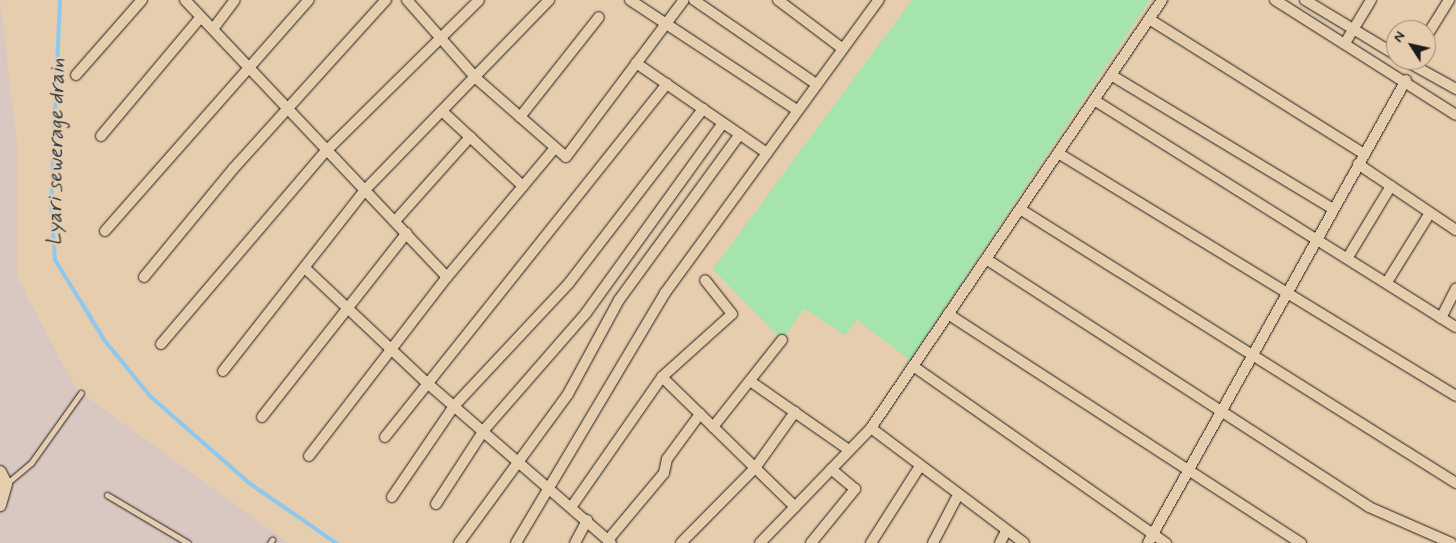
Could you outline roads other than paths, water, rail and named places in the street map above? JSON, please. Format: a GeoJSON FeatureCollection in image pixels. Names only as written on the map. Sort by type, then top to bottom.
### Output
{"type":"FeatureCollection","features":[{"type":"Feature","properties":{"kind":"street"},"geometry":{"type":"LineString","coordinates":[[76,75],[142,0]]}},
{"type":"Feature","properties":{"kind":"street"},"geometry":{"type":"LineString","coordinates":[[185,0],[325,152],[407,233],[447,277]]}},
{"type":"Feature","properties":{"kind":"street"},"geometry":{"type":"LineString","coordinates":[[213,29],[235,0]]}},
{"type":"Feature","properties":{"kind":"street"},"geometry":{"type":"LineString","coordinates":[[105,231],[309,0]]}},
{"type":"Feature","properties":{"kind":"street"},"geometry":{"type":"LineString","coordinates":[[144,277],[286,109],[386,0]]}},
{"type":"Feature","properties":{"kind":"street"},"geometry":{"type":"LineString","coordinates":[[407,0],[477,79],[566,157],[684,0]]}},
{"type":"Feature","properties":{"kind":"street"},"geometry":{"type":"LineString","coordinates":[[161,344],[325,152],[442,40],[479,0]]}},
{"type":"Feature","properties":{"kind":"street"},"geometry":{"type":"LineString","coordinates":[[223,371],[364,191],[477,79],[549,0]]}},
{"type":"Feature","properties":{"kind":"street"},"geometry":{"type":"LineString","coordinates":[[630,0],[797,110]]}},
{"type":"Feature","properties":{"kind":"street"},"geometry":{"type":"LineString","coordinates":[[694,0],[816,84]]}},
{"type":"Feature","properties":{"kind":"street"},"geometry":{"type":"LineString","coordinates":[[778,0],[843,49]]}},
{"type":"Feature","properties":{"kind":"street"},"geometry":{"type":"LineString","coordinates":[[760,543],[871,428],[1162,0]]}},
{"type":"Feature","properties":{"kind":"street"},"geometry":{"type":"LineString","coordinates":[[1275,0],[1287,3],[1345,43],[1455,111]]}},
{"type":"Feature","properties":{"kind":"street"},"geometry":{"type":"LineString","coordinates":[[1305,0],[1386,49]]}},
{"type":"Feature","properties":{"kind":"street"},"geometry":{"type":"LineString","coordinates":[[1345,43],[1371,0]]}},
{"type":"Feature","properties":{"kind":"street"},"geometry":{"type":"LineString","coordinates":[[1436,20],[1447,0]]}},
{"type":"Feature","properties":{"kind":"street"},"geometry":{"type":"LineString","coordinates":[[516,543],[548,486],[665,293],[766,152],[843,49],[875,1]]}},
{"type":"Feature","properties":{"kind":"street"},"geometry":{"type":"LineString","coordinates":[[102,136],[201,17]]}},
{"type":"Feature","properties":{"kind":"street"},"geometry":{"type":"LineString","coordinates":[[520,117],[599,17]]}},
{"type":"Feature","properties":{"kind":"street"},"geometry":{"type":"LineString","coordinates":[[1149,19],[1364,154]]}},
{"type":"Feature","properties":{"kind":"street"},"geometry":{"type":"LineString","coordinates":[[636,64],[766,152]]}},
{"type":"Feature","properties":{"kind":"street"},"geometry":{"type":"LineString","coordinates":[[1151,539],[1220,411],[1364,154],[1403,79],[1406,70]]}},
{"type":"Feature","properties":{"kind":"street"},"geometry":{"type":"LineString","coordinates":[[1423,70],[1456,89]]}},
{"type":"Feature","properties":{"kind":"street"},"geometry":{"type":"LineString","coordinates":[[1111,75],[1333,209]]}},
{"type":"Feature","properties":{"kind":"street"},"geometry":{"type":"LineString","coordinates":[[385,437],[426,382],[667,84]]}},
{"type":"Feature","properties":{"kind":"street"},"geometry":{"type":"LineString","coordinates":[[1094,100],[1318,237],[1456,328]]}},
{"type":"Feature","properties":{"kind":"street"},"geometry":{"type":"LineString","coordinates":[[392,496],[454,406],[568,284],[703,109]]}},
{"type":"Feature","properties":{"kind":"street"},"geometry":{"type":"LineString","coordinates":[[443,112],[524,186]]}},
{"type":"Feature","properties":{"kind":"street"},"geometry":{"type":"LineString","coordinates":[[436,504],[484,430],[586,313],[723,123]]}},
{"type":"Feature","properties":{"kind":"street"},"geometry":{"type":"LineString","coordinates":[[459,543],[568,394],[619,300],[740,134]]}},
{"type":"Feature","properties":{"kind":"street"},"geometry":{"type":"LineString","coordinates":[[395,222],[470,137]]}},
{"type":"Feature","properties":{"kind":"street"},"geometry":{"type":"LineString","coordinates":[[309,456],[447,277],[555,148]]}},
{"type":"Feature","properties":{"kind":"street"},"geometry":{"type":"LineString","coordinates":[[1058,153],[1286,294],[1456,396]]}},
{"type":"Feature","properties":{"kind":"street"},"geometry":{"type":"LineString","coordinates":[[1358,164],[1456,230]]}},
{"type":"Feature","properties":{"kind":"street"},"geometry":{"type":"LineString","coordinates":[[1348,257],[1391,186]]}},
{"type":"Feature","properties":{"kind":"street"},"geometry":{"type":"LineString","coordinates":[[1020,209],[1456,483]]}},
{"type":"Feature","properties":{"kind":"street"},"geometry":{"type":"LineString","coordinates":[[1387,282],[1430,213]]}},
{"type":"Feature","properties":{"kind":"street"},"geometry":{"type":"LineString","coordinates":[[262,417],[407,233]]}},
{"type":"Feature","properties":{"kind":"street"},"geometry":{"type":"LineString","coordinates":[[986,259],[1369,508],[1451,543]]}},
{"type":"Feature","properties":{"kind":"street"},"geometry":{"type":"LineString","coordinates":[[305,268],[426,382],[572,506],[610,541],[664,473],[667,459],[700,414]]}},
{"type":"Feature","properties":{"kind":"street"},"geometry":{"type":"LineString","coordinates":[[572,506],[662,377],[732,314],[705,280]]}},
{"type":"Feature","properties":{"kind":"street"},"geometry":{"type":"LineString","coordinates":[[1441,318],[1456,289]]}},
{"type":"Feature","properties":{"kind":"street"},"geometry":{"type":"LineString","coordinates":[[948,314],[1301,543]]}},
{"type":"Feature","properties":{"kind":"street"},"geometry":{"type":"LineString","coordinates":[[713,427],[782,340]]}},
{"type":"Feature","properties":{"kind":"street"},"geometry":{"type":"LineString","coordinates":[[913,366],[1151,539],[1166,543]]}},
{"type":"Feature","properties":{"kind":"street"},"geometry":{"type":"LineString","coordinates":[[662,377],[795,506]]}},
{"type":"Feature","properties":{"kind":"street"},"geometry":{"type":"LineString","coordinates":[[750,381],[849,450]]}},
{"type":"Feature","properties":{"kind":"street"},"geometry":{"type":"LineString","coordinates":[[681,543],[755,468],[795,412]]}},
{"type":"Feature","properties":{"kind":"street"},"geometry":{"type":"LineString","coordinates":[[871,428],[1024,543]]}},
{"type":"Feature","properties":{"kind":"street"},"geometry":{"type":"LineString","coordinates":[[871,543],[920,466]]}},
{"type":"Feature","properties":{"kind":"street"},"geometry":{"type":"LineString","coordinates":[[811,543],[855,489],[832,468]]}},
{"type":"Feature","properties":{"kind":"street"},"geometry":{"type":"LineString","coordinates":[[0,472],[6,484],[0,505]]}},
{"type":"Feature","properties":{"kind":"street"},"geometry":{"type":"LineString","coordinates":[[933,543],[958,495]]}},
{"type":"Feature","properties":{"kind":"street"},"geometry":{"type":"LineString","coordinates":[[575,543],[588,520]]}},
{"type":"Feature","properties":{"kind":"street"},"geometry":{"type":"LineString","coordinates":[[1000,543],[1006,531]]}},
{"type":"Feature","properties":{"kind":"lane"},"geometry":{"type":"LineString","coordinates":[[6,484],[31,463],[81,393]]}},
{"type":"Feature","properties":{"kind":"lane"},"geometry":{"type":"LineString","coordinates":[[107,495],[188,543]]}},
{"type":"Feature","properties":{"kind":"waterway","name":"Lyari sewerage drain"},"geometry":{"type":"LineString","coordinates":[[60,0],[51,203],[55,260],[105,341],[150,396],[249,483],[336,543]]}}]}
